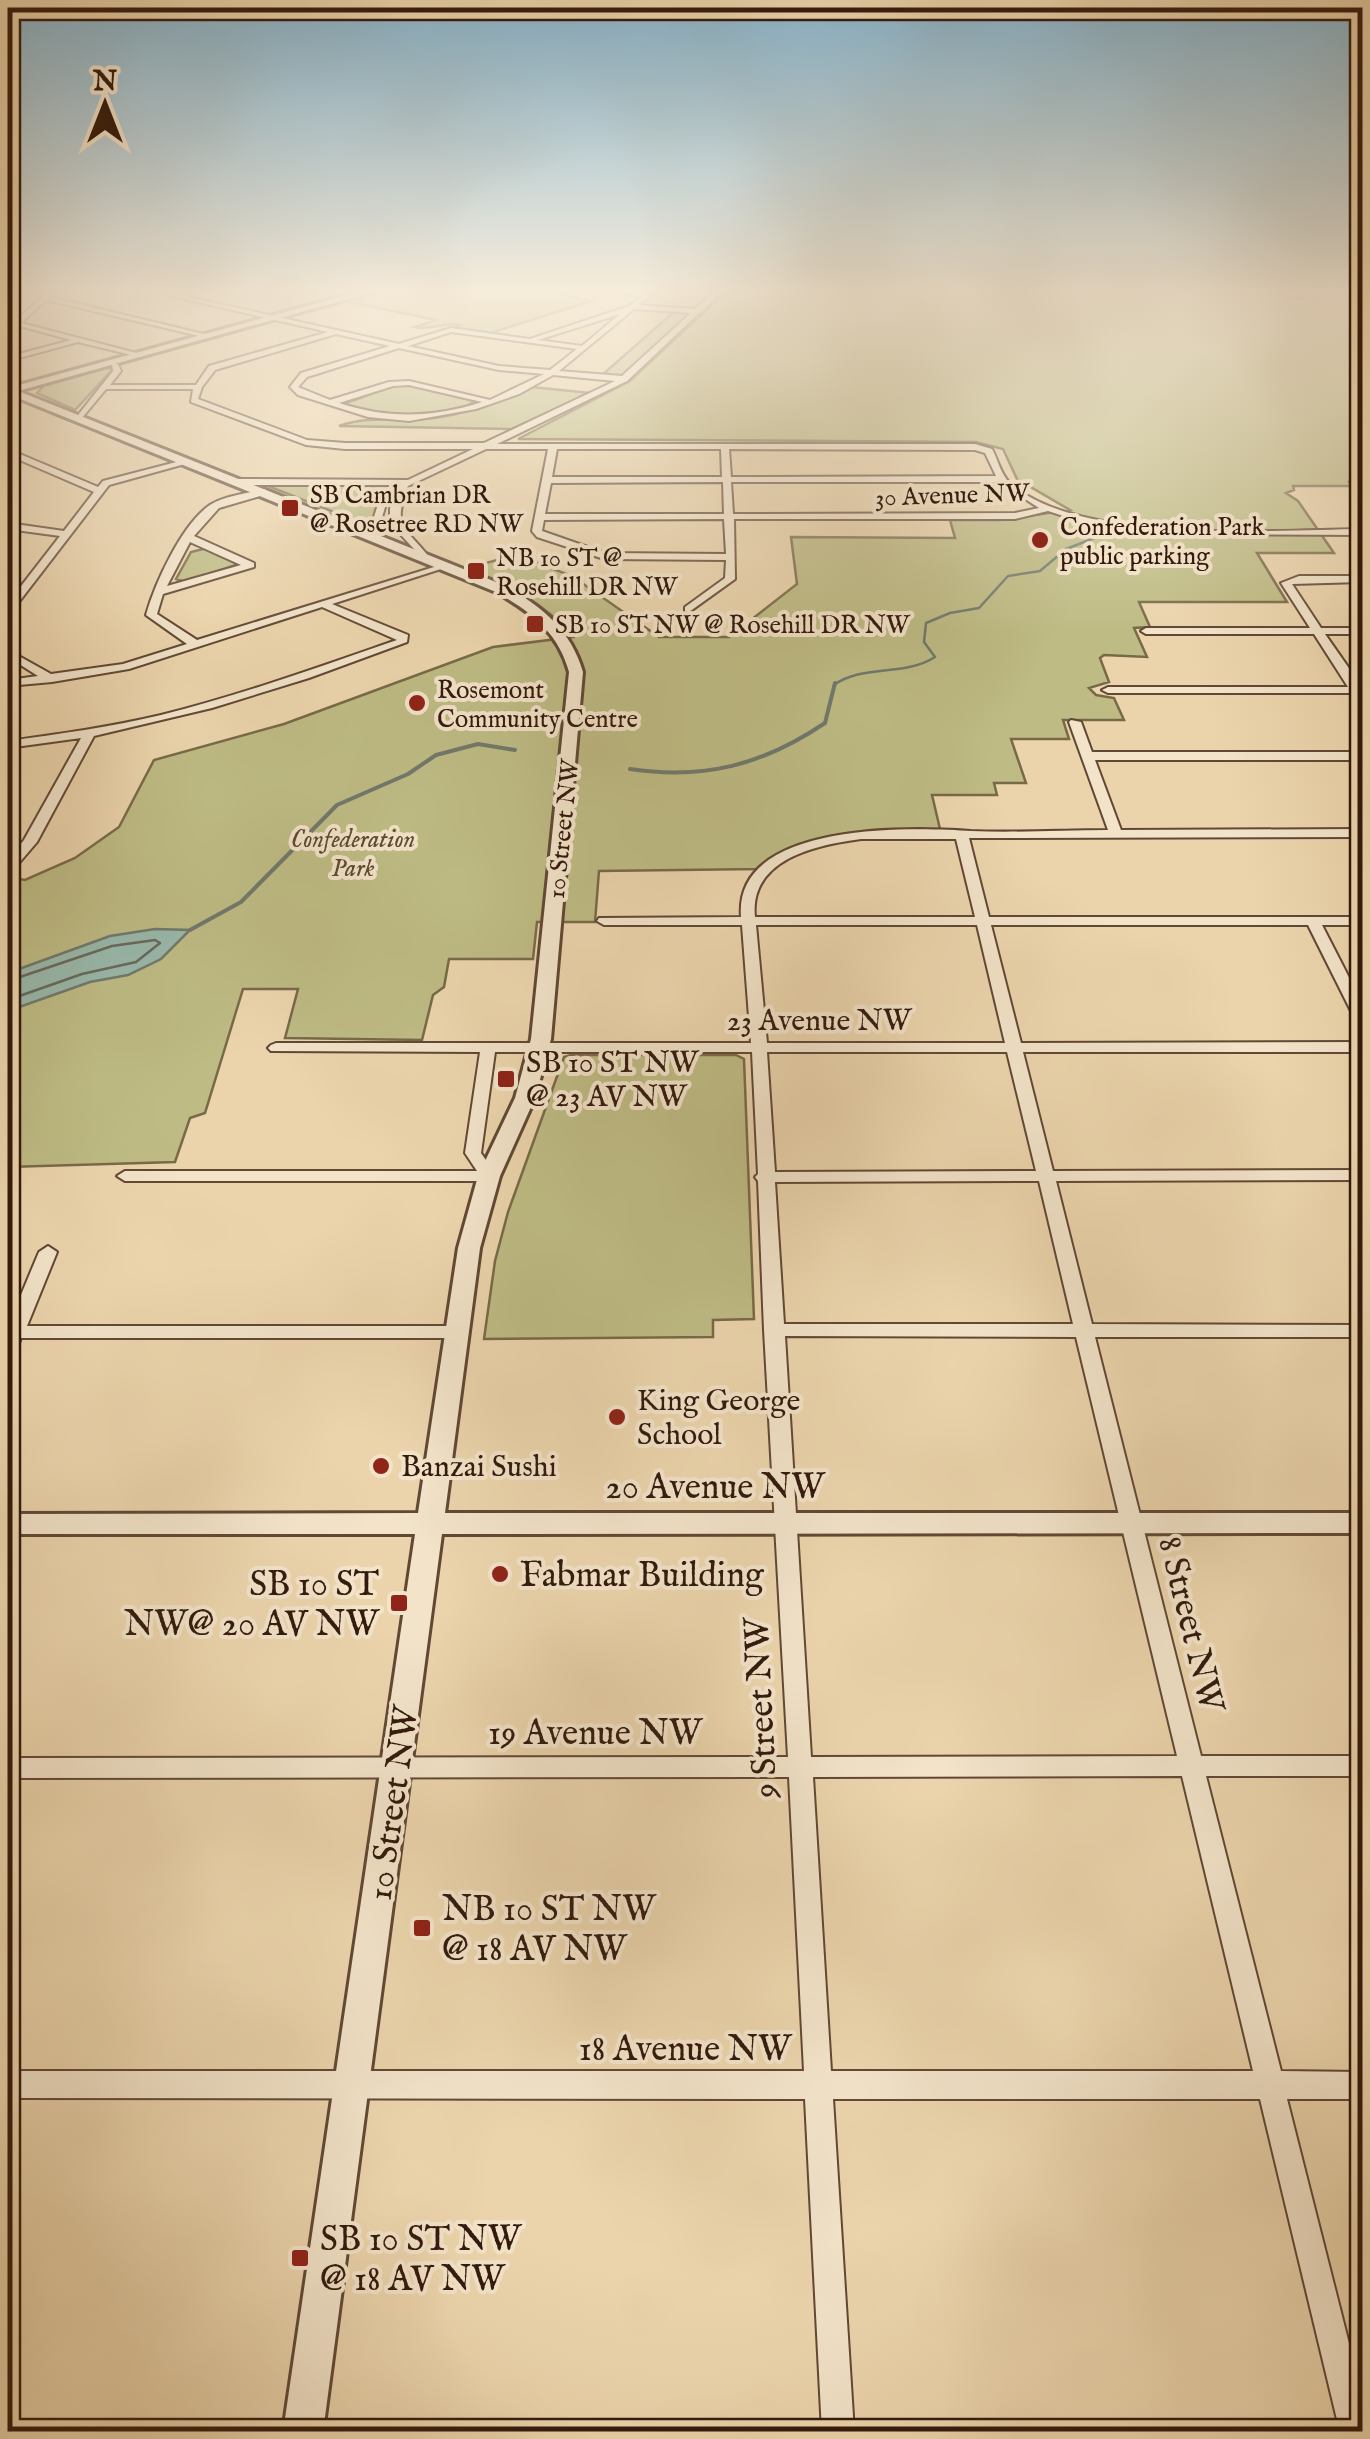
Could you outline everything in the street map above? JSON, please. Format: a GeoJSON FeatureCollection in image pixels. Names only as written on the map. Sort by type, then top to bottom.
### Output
{"type":"FeatureCollection","features":[{"type":"Feature","properties":{"kind":"street","name":"10 Street NW"},"geometry":{"type":"LineString","coordinates":[[41,404],[500,588],[558,631],[574,662],[576,683],[539,1048],[524,1098],[489,1176],[468,1248],[303,2432]]}},
{"type":"Feature","properties":{"kind":"street"},"geometry":{"type":"LineString","coordinates":[[78,418],[90,404]]}},
{"type":"Feature","properties":{"kind":"street"},"geometry":{"type":"LineString","coordinates":[[200,404],[306,442],[344,446],[458,449],[511,442],[554,446],[984,448],[1010,488],[1049,508]]}},
{"type":"Feature","properties":{"kind":"street"},"geometry":{"type":"LineString","coordinates":[[337,404],[371,415],[410,419],[482,404]]}},
{"type":"Feature","properties":{"kind":"street"},"geometry":{"type":"LineString","coordinates":[[511,442],[579,404]]}},
{"type":"Feature","properties":{"kind":"street"},"geometry":{"type":"LineString","coordinates":[[554,446],[540,535],[590,553],[730,557]]}},
{"type":"Feature","properties":{"kind":"street"},"geometry":{"type":"LineString","coordinates":[[689,609],[730,579],[725,446]]}},
{"type":"Feature","properties":{"kind":"street"},"geometry":{"type":"LineString","coordinates":[[358,530],[375,524],[382,503],[458,449]]}},
{"type":"Feature","properties":{"kind":"street"},"geometry":{"type":"LineString","coordinates":[[8,452],[98,490]]}},
{"type":"Feature","properties":{"kind":"street"},"geometry":{"type":"LineString","coordinates":[[8,609],[106,483],[188,462]]}},
{"type":"Feature","properties":{"kind":"street"},"geometry":{"type":"LineString","coordinates":[[546,480],[1001,479]]}},
{"type":"Feature","properties":{"kind":"street"},"geometry":{"type":"LineString","coordinates":[[238,482],[406,484]]}},
{"type":"Feature","properties":{"kind":"street"},"geometry":{"type":"LineString","coordinates":[[406,484],[395,508],[395,523],[424,557]]}},
{"type":"Feature","properties":{"kind":"street"},"geometry":{"type":"LineString","coordinates":[[195,644],[151,616],[159,592],[213,507],[264,492]]}},
{"type":"Feature","properties":{"kind":"street","name":"30 Avenue NW"},"geometry":{"type":"LineString","coordinates":[[540,516],[1015,516],[1049,508],[1115,523],[1180,531],[1362,532]]}},
{"type":"Feature","properties":{"kind":"street"},"geometry":{"type":"LineString","coordinates":[[8,526],[64,534]]}},
{"type":"Feature","properties":{"kind":"street"},"geometry":{"type":"LineString","coordinates":[[159,592],[250,564],[190,538]]}},
{"type":"Feature","properties":{"kind":"street"},"geometry":{"type":"LineString","coordinates":[[8,683],[125,667],[443,565]]}},
{"type":"Feature","properties":{"kind":"street"},"geometry":{"type":"LineString","coordinates":[[1360,693],[1286,586],[1288,581],[1362,579]]}},
{"type":"Feature","properties":{"kind":"street"},"geometry":{"type":"LineString","coordinates":[[8,744],[88,736],[207,708],[402,642],[404,637],[324,604]]}},
{"type":"Feature","properties":{"kind":"street"},"geometry":{"type":"LineString","coordinates":[[1146,631],[1362,631]]}},
{"type":"Feature","properties":{"kind":"street"},"geometry":{"type":"LineString","coordinates":[[8,653],[52,680]]}},
{"type":"Feature","properties":{"kind":"street"},"geometry":{"type":"LineString","coordinates":[[1108,690],[1360,693]]}},
{"type":"Feature","properties":{"kind":"street"},"geometry":{"type":"LineString","coordinates":[[1075,722],[1116,833]]}},
{"type":"Feature","properties":{"kind":"street"},"geometry":{"type":"LineString","coordinates":[[8,867],[30,842],[88,736]]}},
{"type":"Feature","properties":{"kind":"street"},"geometry":{"type":"LineString","coordinates":[[1088,756],[1362,756]]}},
{"type":"Feature","properties":{"kind":"street","name":"8 Street NW"},"geometry":{"type":"LineString","coordinates":[[961,833],[1356,2432]]}},
{"type":"Feature","properties":{"kind":"street","name":"9 Street NW"},"geometry":{"type":"LineString","coordinates":[[838,2432],[759,1048],[747,902],[753,882],[793,852],[861,835],[1362,833]]}},
{"type":"Feature","properties":{"kind":"street"},"geometry":{"type":"LineString","coordinates":[[604,922],[1362,922]]}},
{"type":"Feature","properties":{"kind":"street"},"geometry":{"type":"LineString","coordinates":[[1313,922],[1362,1018]]}},
{"type":"Feature","properties":{"kind":"street","name":"23 Avenue NW"},"geometry":{"type":"LineString","coordinates":[[276,1048],[1362,1047]]}},
{"type":"Feature","properties":{"kind":"street"},"geometry":{"type":"LineString","coordinates":[[488,1048],[474,1154],[489,1176]]}},
{"type":"Feature","properties":{"kind":"street"},"geometry":{"type":"LineString","coordinates":[[764,1176],[1362,1175]]}},
{"type":"Feature","properties":{"kind":"street"},"geometry":{"type":"LineString","coordinates":[[125,1176],[489,1176]]}},
{"type":"Feature","properties":{"kind":"street"},"geometry":{"type":"LineString","coordinates":[[48,1252],[10,1337],[457,1332]]}},
{"type":"Feature","properties":{"kind":"street"},"geometry":{"type":"LineString","coordinates":[[774,1330],[1362,1331]]}},
{"type":"Feature","properties":{"kind":"street","name":"20 Avenue NW"},"geometry":{"type":"LineString","coordinates":[[8,1524],[1362,1523]]}},
{"type":"Feature","properties":{"kind":"street","name":"19 Avenue NW"},"geometry":{"type":"LineString","coordinates":[[8,1768],[1362,1766]]}},
{"type":"Feature","properties":{"kind":"street","name":"18 Avenue NW"},"geometry":{"type":"LineString","coordinates":[[8,2084],[1362,2085]]}},
{"type":"Feature","properties":{"kind":"green space"},"geometry":{"type":"Polygon","coordinates":[[[344,404],[470,404],[429,416],[393,415],[344,404]]]}},
{"type":"Feature","properties":{"kind":"green space"},"geometry":{"type":"Polygon","coordinates":[[[489,404],[567,404],[512,429],[339,426],[452,415],[489,404]]]}},
{"type":"Feature","properties":{"kind":"green space","name":"Confederation Park"},"geometry":{"type":"Polygon","coordinates":[[[586,404],[1362,404],[1362,480],[1349,482],[1352,486],[1293,486],[1294,490],[1286,493],[1298,501],[1334,553],[1257,553],[1287,602],[1139,602],[1150,627],[1134,628],[1147,657],[1104,655],[1100,658],[1109,682],[1089,688],[1096,695],[1114,698],[1124,720],[1063,720],[1069,739],[1011,739],[1026,783],[994,783],[997,795],[932,795],[940,829],[876,830],[829,836],[795,847],[759,869],[599,871],[595,922],[537,922],[533,959],[449,959],[444,987],[433,995],[422,1040],[285,1038],[298,989],[243,989],[205,1113],[190,1118],[175,1162],[8,1167],[8,877],[25,880],[75,858],[119,827],[154,760],[284,724],[493,647],[573,637],[537,604],[466,568],[517,555],[572,576],[659,637],[729,637],[797,584],[791,537],[955,538],[950,520],[1000,520],[1070,510],[1017,479],[1003,449],[976,442],[518,439],[586,404]]]}},
{"type":"Feature","properties":{"kind":"green space"},"geometry":{"type":"Polygon","coordinates":[[[263,484],[394,486],[378,503],[373,522],[364,524],[263,484]]]}},
{"type":"Feature","properties":{"kind":"green space"},"geometry":{"type":"Polygon","coordinates":[[[207,548],[239,564],[185,582],[176,579],[191,552],[207,548]]]}},
{"type":"Feature","properties":{"kind":"green space"},"geometry":{"type":"Polygon","coordinates":[[[736,1055],[744,1059],[754,1319],[713,1320],[713,1337],[484,1339],[495,1261],[508,1212],[564,1057],[736,1055]]]}},
{"type":"Feature","properties":{"kind":"water"},"geometry":{"type":"Polygon","coordinates":[[[155,929],[190,930],[161,959],[128,975],[90,982],[8,1011],[8,973],[110,936],[155,929]]]}},
{"type":"Feature","properties":{"kind":"waterway"},"geometry":{"type":"LineString","coordinates":[[835,685],[857,675],[910,667],[935,657],[924,642],[926,623],[950,613],[979,608],[1008,576],[1040,571],[1066,549],[1097,537]]}},
{"type":"Feature","properties":{"kind":"waterway"},"geometry":{"type":"LineString","coordinates":[[630,769],[683,772],[756,759],[825,723],[835,685]]}},
{"type":"Feature","properties":{"kind":"waterway"},"geometry":{"type":"LineString","coordinates":[[190,930],[241,902],[337,805],[408,774],[436,755],[478,744],[515,750]]}},
{"type":"Feature","properties":{"kind":"place","name":"SB Cambrian DR @ Rosetree RD NW"},"geometry":{"type":"Point","coordinates":[290,508]}},
{"type":"Feature","properties":{"kind":"place","name":"Confederation Park public parking"},"geometry":{"type":"Point","coordinates":[1040,540]}},
{"type":"Feature","properties":{"kind":"place","name":"NB 10 ST @ Rosehill DR NW"},"geometry":{"type":"Point","coordinates":[476,571]}},
{"type":"Feature","properties":{"kind":"place","name":"SB 10 ST NW @ Rosehill DR NW"},"geometry":{"type":"Point","coordinates":[535,624]}},
{"type":"Feature","properties":{"kind":"place","name":"Rosemont Community Centre"},"geometry":{"type":"Point","coordinates":[417,703]}},
{"type":"Feature","properties":{"kind":"place","name":"SB 10 ST NW @ 23 AV NW"},"geometry":{"type":"Point","coordinates":[506,1079]}},
{"type":"Feature","properties":{"kind":"place","name":"King George School"},"geometry":{"type":"Point","coordinates":[617,1417]}},
{"type":"Feature","properties":{"kind":"place","name":"Banzai Sushi"},"geometry":{"type":"Point","coordinates":[381,1466]}},
{"type":"Feature","properties":{"kind":"place","name":"Fabmar Building"},"geometry":{"type":"Point","coordinates":[500,1574]}},
{"type":"Feature","properties":{"kind":"place","name":"SB 10 ST NW@ 20 AV NW"},"geometry":{"type":"Point","coordinates":[399,1603]}},
{"type":"Feature","properties":{"kind":"place","name":"NB 10 ST NW @ 18 AV NW"},"geometry":{"type":"Point","coordinates":[422,1928]}},
{"type":"Feature","properties":{"kind":"place","name":"SB 10 ST NW @ 18 AV NW"},"geometry":{"type":"Point","coordinates":[300,2258]}}]}
